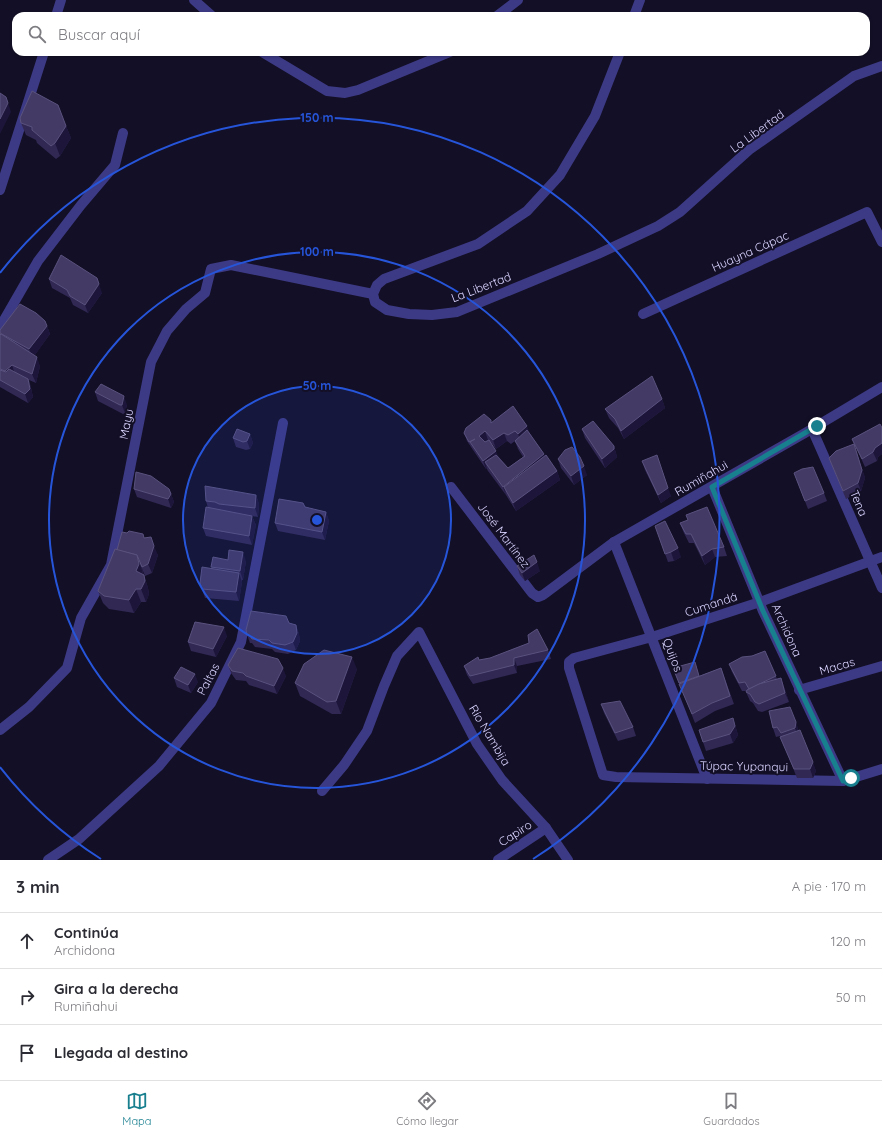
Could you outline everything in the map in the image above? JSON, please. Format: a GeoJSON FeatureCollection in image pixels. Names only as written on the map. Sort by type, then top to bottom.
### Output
{"type":"FeatureCollection","features":[{"type":"Feature","properties":{"kind":"street"},"geometry":{"type":"LineString","coordinates":[[57,12],[61,0]]}},
{"type":"Feature","properties":{"kind":"street"},"geometry":{"type":"LineString","coordinates":[[194,0],[208,12]]}},
{"type":"Feature","properties":{"kind":"street"},"geometry":{"type":"LineString","coordinates":[[502,12],[518,0]]}},
{"type":"Feature","properties":{"kind":"street"},"geometry":{"type":"LineString","coordinates":[[636,12],[640,0]]}},
{"type":"Feature","properties":{"kind":"street"},"geometry":{"type":"LineString","coordinates":[[0,190],[43,56]]}},
{"type":"Feature","properties":{"kind":"street"},"geometry":{"type":"LineString","coordinates":[[269,56],[327,91],[345,93],[358,90],[440,56]]}},
{"type":"Feature","properties":{"kind":"street"},"geometry":{"type":"LineString","coordinates":[[373,294],[377,285],[384,279],[478,244],[527,211],[560,175],[595,116],[618,56]]}},
{"type":"Feature","properties":{"kind":"street","name":"La Libertad"},"geometry":{"type":"LineString","coordinates":[[373,294],[375,302],[387,310],[409,314],[432,315],[457,312],[598,254],[658,226],[680,212],[749,150],[854,76],[882,66]]}},
{"type":"Feature","properties":{"kind":"street"},"geometry":{"type":"LineString","coordinates":[[0,328],[38,262],[81,205],[115,165],[123,133]]}},
{"type":"Feature","properties":{"kind":"street","name":"Huayna Cápac"},"geometry":{"type":"LineString","coordinates":[[644,314],[867,212],[882,242]]}},
{"type":"Feature","properties":{"kind":"street","name":"Mayu"},"geometry":{"type":"LineString","coordinates":[[0,730],[29,707],[67,668],[81,618],[111,565],[151,362],[167,331],[186,309],[205,293],[211,269],[231,265],[373,294]]}},
{"type":"Feature","properties":{"kind":"street"},"geometry":{"type":"LineString","coordinates":[[0,317],[6,316],[11,310]]}},
{"type":"Feature","properties":{"kind":"street","name":"Rumiñahui"},"geometry":{"type":"LineString","coordinates":[[538,597],[544,595],[614,542],[812,429],[882,386]]}},
{"type":"Feature","properties":{"kind":"street","name":"Paltas"},"geometry":{"type":"LineString","coordinates":[[48,860],[79,839],[160,766],[211,703],[241,642],[283,423]]}},
{"type":"Feature","properties":{"kind":"street","name":"Tena"},"geometry":{"type":"LineString","coordinates":[[812,429],[882,588]]}},
{"type":"Feature","properties":{"kind":"street","name":"José Martínez"},"geometry":{"type":"LineString","coordinates":[[451,487],[532,593],[538,597]]}},
{"type":"Feature","properties":{"kind":"street","name":"Archidona"},"geometry":{"type":"LineString","coordinates":[[712,487],[799,690],[843,781]]}},
{"type":"Feature","properties":{"kind":"street","name":"Quijos"},"geometry":{"type":"LineString","coordinates":[[614,542],[707,779]]}},
{"type":"Feature","properties":{"kind":"street","name":"Cumandá"},"geometry":{"type":"LineString","coordinates":[[603,775],[569,668],[569,662],[574,658],[652,637],[760,602],[882,557]]}},
{"type":"Feature","properties":{"kind":"street","name":"Río Nambija"},"geometry":{"type":"LineString","coordinates":[[322,791],[344,765],[368,731],[384,686],[397,656],[419,632],[477,744],[502,780],[546,828],[568,860]]}},
{"type":"Feature","properties":{"kind":"street","name":"Macas"},"geometry":{"type":"LineString","coordinates":[[799,690],[882,666]]}},
{"type":"Feature","properties":{"kind":"street","name":"Túpac Yupanqui"},"geometry":{"type":"LineString","coordinates":[[603,775],[707,779],[843,781],[882,769]]}},
{"type":"Feature","properties":{"kind":"street","name":"Capiro"},"geometry":{"type":"LineString","coordinates":[[498,860],[546,828]]}},
{"type":"Feature","properties":{"kind":"building"},"geometry":{"type":"Polygon","coordinates":[[[32,91],[58,105],[66,126],[55,143],[51,146],[32,130],[32,127],[21,123],[20,118],[32,91]]]}},
{"type":"Feature","properties":{"kind":"building"},"geometry":{"type":"Polygon","coordinates":[[[0,93],[6,97],[8,103],[0,119],[0,93]]]}},
{"type":"Feature","properties":{"kind":"building"},"geometry":{"type":"Polygon","coordinates":[[[61,255],[97,278],[99,284],[85,305],[70,296],[67,290],[49,279],[61,255]]]}},
{"type":"Feature","properties":{"kind":"building"},"geometry":{"type":"Polygon","coordinates":[[[20,304],[36,313],[45,321],[47,326],[29,349],[0,333],[0,330],[20,304]]]}},
{"type":"Feature","properties":{"kind":"building"},"geometry":{"type":"Polygon","coordinates":[[[1,334],[37,357],[32,374],[12,365],[5,371],[0,369],[1,334]]]}},
{"type":"Feature","properties":{"kind":"building"},"geometry":{"type":"Polygon","coordinates":[[[9,369],[28,379],[30,389],[25,394],[0,380],[0,370],[6,372],[9,369]]]}},
{"type":"Feature","properties":{"kind":"building"},"geometry":{"type":"Polygon","coordinates":[[[652,376],[662,399],[621,431],[615,419],[605,409],[652,376]]]}},
{"type":"Feature","properties":{"kind":"building"},"geometry":{"type":"Polygon","coordinates":[[[101,384],[124,396],[122,405],[95,392],[101,384]]]}},
{"type":"Feature","properties":{"kind":"building"},"geometry":{"type":"Polygon","coordinates":[[[513,406],[527,426],[518,434],[515,431],[508,435],[504,433],[493,440],[485,431],[479,436],[485,442],[489,440],[496,451],[483,461],[470,442],[475,439],[469,442],[464,433],[466,428],[484,414],[491,420],[491,423],[513,406]]]}},
{"type":"Feature","properties":{"kind":"building"},"geometry":{"type":"Polygon","coordinates":[[[593,421],[614,446],[614,449],[602,459],[582,429],[593,421]]]}},
{"type":"Feature","properties":{"kind":"building"},"geometry":{"type":"Polygon","coordinates":[[[880,424],[882,428],[882,443],[875,448],[873,452],[862,459],[852,439],[880,424]]]}},
{"type":"Feature","properties":{"kind":"building"},"geometry":{"type":"Polygon","coordinates":[[[237,429],[250,434],[247,441],[243,442],[233,438],[237,429]]]}},
{"type":"Feature","properties":{"kind":"building"},"geometry":{"type":"Polygon","coordinates":[[[527,430],[544,454],[503,487],[485,462],[496,455],[508,468],[525,456],[515,441],[527,430]]]}},
{"type":"Feature","properties":{"kind":"building"},"geometry":{"type":"Polygon","coordinates":[[[854,444],[862,470],[858,483],[843,491],[829,458],[836,451],[854,444]]]}},
{"type":"Feature","properties":{"kind":"building"},"geometry":{"type":"Polygon","coordinates":[[[572,447],[580,457],[584,466],[571,476],[558,459],[565,450],[572,447]]]}},
{"type":"Feature","properties":{"kind":"building"},"geometry":{"type":"Polygon","coordinates":[[[546,455],[557,471],[513,503],[504,487],[546,455]]]}},
{"type":"Feature","properties":{"kind":"building"},"geometry":{"type":"Polygon","coordinates":[[[657,455],[668,488],[658,495],[642,461],[657,455]]]}},
{"type":"Feature","properties":{"kind":"building"},"geometry":{"type":"Polygon","coordinates":[[[813,467],[824,493],[805,501],[794,473],[802,469],[813,467]]]}},
{"type":"Feature","properties":{"kind":"building"},"geometry":{"type":"Polygon","coordinates":[[[136,472],[151,476],[169,489],[171,494],[168,499],[134,489],[136,472]]]}},
{"type":"Feature","properties":{"kind":"building"},"geometry":{"type":"Polygon","coordinates":[[[205,486],[256,495],[255,508],[206,501],[205,486]]]}},
{"type":"Feature","properties":{"kind":"building"},"geometry":{"type":"Polygon","coordinates":[[[279,499],[303,503],[305,507],[326,512],[322,532],[275,523],[279,499]]]}},
{"type":"Feature","properties":{"kind":"building"},"geometry":{"type":"Polygon","coordinates":[[[206,507],[252,516],[249,536],[203,528],[206,507]]]}},
{"type":"Feature","properties":{"kind":"building"},"geometry":{"type":"Polygon","coordinates":[[[707,507],[724,547],[712,549],[702,556],[691,534],[686,534],[680,523],[688,520],[686,515],[707,507]]]}},
{"type":"Feature","properties":{"kind":"building"},"geometry":{"type":"Polygon","coordinates":[[[665,521],[678,548],[665,554],[655,526],[665,521]]]}},
{"type":"Feature","properties":{"kind":"building"},"geometry":{"type":"Polygon","coordinates":[[[129,531],[143,534],[144,538],[151,537],[154,546],[148,564],[142,567],[137,555],[117,550],[122,532],[127,533],[129,531]]]}},
{"type":"Feature","properties":{"kind":"building"},"geometry":{"type":"Polygon","coordinates":[[[115,549],[137,555],[139,564],[136,571],[144,575],[145,581],[141,589],[136,589],[129,600],[104,596],[98,591],[115,549]]]}},
{"type":"Feature","properties":{"kind":"building"},"geometry":{"type":"Polygon","coordinates":[[[229,550],[243,552],[240,571],[211,567],[213,557],[228,560],[229,550]]]}},
{"type":"Feature","properties":{"kind":"building"},"geometry":{"type":"Polygon","coordinates":[[[534,555],[537,562],[522,573],[517,566],[534,555]]]}},
{"type":"Feature","properties":{"kind":"building"},"geometry":{"type":"Polygon","coordinates":[[[202,567],[239,573],[236,592],[202,589],[200,583],[202,567]]]}},
{"type":"Feature","properties":{"kind":"building"},"geometry":{"type":"Polygon","coordinates":[[[251,611],[286,616],[289,623],[296,625],[297,633],[293,642],[285,645],[272,643],[269,640],[252,639],[249,635],[247,635],[246,630],[251,611]]]}},
{"type":"Feature","properties":{"kind":"building"},"geometry":{"type":"Polygon","coordinates":[[[195,622],[224,627],[213,649],[188,642],[195,622]]]}},
{"type":"Feature","properties":{"kind":"building"},"geometry":{"type":"Polygon","coordinates":[[[537,629],[548,650],[514,658],[514,665],[470,676],[464,666],[478,657],[479,660],[490,658],[529,643],[528,635],[537,629]]]}},
{"type":"Feature","properties":{"kind":"building"},"geometry":{"type":"Polygon","coordinates":[[[238,648],[278,659],[283,668],[274,686],[246,676],[243,673],[232,671],[228,665],[238,648]]]}},
{"type":"Feature","properties":{"kind":"building"},"geometry":{"type":"Polygon","coordinates":[[[324,650],[352,657],[336,701],[327,702],[295,683],[304,664],[324,650]]]}},
{"type":"Feature","properties":{"kind":"building"},"geometry":{"type":"Polygon","coordinates":[[[765,651],[776,676],[749,689],[745,682],[739,683],[729,664],[742,657],[752,656],[765,651]]]}},
{"type":"Feature","properties":{"kind":"building"},"geometry":{"type":"Polygon","coordinates":[[[695,662],[699,676],[679,683],[673,668],[695,662]]]}},
{"type":"Feature","properties":{"kind":"building"},"geometry":{"type":"Polygon","coordinates":[[[181,667],[195,674],[188,685],[174,678],[181,667]]]}},
{"type":"Feature","properties":{"kind":"building"},"geometry":{"type":"Polygon","coordinates":[[[721,668],[730,696],[712,703],[692,714],[679,684],[721,668]]]}},
{"type":"Feature","properties":{"kind":"building"},"geometry":{"type":"Polygon","coordinates":[[[781,678],[785,693],[759,704],[755,702],[750,694],[746,692],[759,684],[781,678]]]}},
{"type":"Feature","properties":{"kind":"building"},"geometry":{"type":"Polygon","coordinates":[[[620,701],[633,727],[615,733],[601,704],[620,701]]]}},
{"type":"Feature","properties":{"kind":"building"},"geometry":{"type":"Polygon","coordinates":[[[790,707],[796,722],[795,728],[781,733],[777,727],[773,728],[769,711],[790,707]]]}},
{"type":"Feature","properties":{"kind":"building"},"geometry":{"type":"Polygon","coordinates":[[[733,718],[735,726],[730,734],[703,742],[699,730],[733,718]]]}},
{"type":"Feature","properties":{"kind":"building"},"geometry":{"type":"Polygon","coordinates":[[[800,730],[813,762],[810,769],[794,769],[780,737],[800,730]]]}},
{"type":"Feature","properties":{"kind":"route"},"geometry":{"type":"LineString","coordinates":[[817,426],[712,487],[763,611],[803,699],[840,772],[843,781],[851,778]]}}]}
